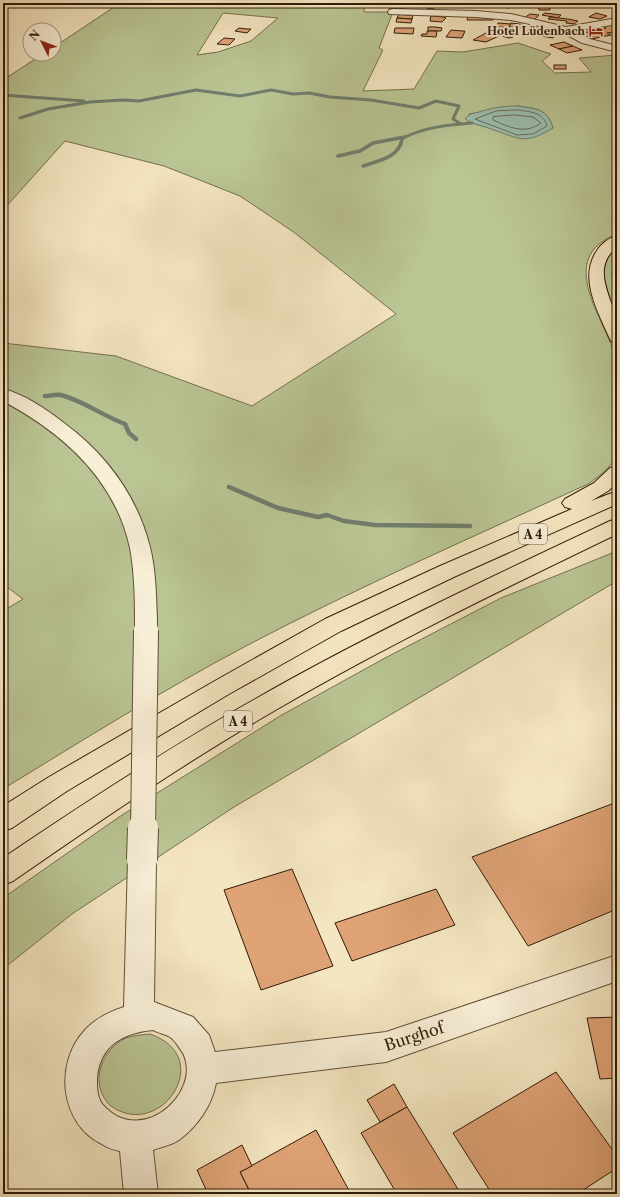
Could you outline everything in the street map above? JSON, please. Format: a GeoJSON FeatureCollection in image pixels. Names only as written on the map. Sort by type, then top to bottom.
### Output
{"type":"FeatureCollection","features":[{"type":"Feature","properties":{"kind":"highway"},"geometry":{"type":"LineString","coordinates":[[617,240],[605,249],[598,257],[595,273],[596,281],[604,305],[617,336]]}},
{"type":"Feature","properties":{"kind":"highway"},"geometry":{"type":"LineString","coordinates":[[448,570],[587,496],[601,487],[617,472]]}},
{"type":"Feature","properties":{"kind":"highway","name":"A 4"},"geometry":{"type":"LineString","coordinates":[[3,820],[58,784],[221,688],[333,625],[448,570],[617,497]]}},
{"type":"Feature","properties":{"kind":"highway","name":"A 4"},"geometry":{"type":"LineString","coordinates":[[3,873],[95,809],[180,755],[266,704],[397,633],[485,588],[617,526]]}},
{"type":"Feature","properties":{"kind":"street"},"geometry":{"type":"LineString","coordinates":[[393,12],[502,16],[552,25],[586,41],[617,49]]}},
{"type":"Feature","properties":{"kind":"street"},"geometry":{"type":"LineString","coordinates":[[565,30],[617,21]]}},
{"type":"Feature","properties":{"kind":"street"},"geometry":{"type":"LineString","coordinates":[[3,394],[34,410],[68,433],[95,460],[117,491],[132,523],[140,547],[145,593],[146,630],[139,1017]]}},
{"type":"Feature","properties":{"kind":"street","name":"Burghof"},"geometry":{"type":"LineString","coordinates":[[203,1069],[386,1047],[617,968]]}},
{"type":"Feature","properties":{"kind":"street"},"geometry":{"type":"LineString","coordinates":[[153,1016],[166,1019],[178,1024],[188,1032],[202,1055],[203,1069],[202,1086],[184,1116],[169,1127],[152,1134],[135,1137],[116,1134],[99,1125],[87,1111],[81,1094],[80,1076],[84,1059],[98,1039],[106,1031],[122,1022],[139,1017],[153,1016]]}},
{"type":"Feature","properties":{"kind":"street"},"geometry":{"type":"LineString","coordinates":[[135,1137],[141,1194]]}},
{"type":"Feature","properties":{"kind":"green space"},"geometry":{"type":"Polygon","coordinates":[[[120,3],[365,3],[364,12],[393,12],[379,48],[383,50],[363,91],[414,89],[437,51],[463,52],[518,43],[551,54],[542,61],[555,73],[591,72],[579,58],[617,55],[617,234],[598,245],[589,258],[586,274],[589,291],[595,308],[617,360],[618,445],[616,457],[607,469],[588,484],[373,583],[288,624],[154,698],[3,789],[3,611],[23,599],[3,584],[3,343],[116,356],[252,406],[396,314],[295,233],[240,196],[164,166],[65,141],[3,210],[3,80],[31,62],[62,62],[62,42],[120,3]],[[223,13],[197,55],[218,52],[251,41],[278,18],[223,13]],[[518,106],[469,114],[472,123],[493,129],[553,128],[548,117],[544,113],[535,109],[518,106]]]}},
{"type":"Feature","properties":{"kind":"green space"},"geometry":{"type":"Polygon","coordinates":[[[617,246],[617,255],[614,260],[612,274],[617,293],[617,321],[607,296],[602,270],[604,263],[617,246]]]}},
{"type":"Feature","properties":{"kind":"green space"},"geometry":{"type":"Polygon","coordinates":[[[617,551],[617,581],[234,807],[72,914],[3,969],[3,898],[119,817],[280,716],[385,658],[501,598],[617,551]]]}},
{"type":"Feature","properties":{"kind":"green space"},"geometry":{"type":"Polygon","coordinates":[[[150,1034],[168,1044],[178,1057],[181,1072],[177,1086],[169,1099],[156,1109],[141,1114],[125,1113],[111,1106],[102,1093],[99,1084],[101,1066],[105,1057],[118,1043],[129,1037],[150,1034]]]}},
{"type":"Feature","properties":{"kind":"water"},"geometry":{"type":"Polygon","coordinates":[[[518,106],[535,109],[544,113],[551,121],[553,128],[544,133],[524,139],[475,124],[465,119],[471,114],[487,110],[500,107],[518,106]]]}},
{"type":"Feature","properties":{"kind":"building"},"geometry":{"type":"Polygon","coordinates":[[[427,3],[439,6],[431,9],[420,6],[427,3]]]}},
{"type":"Feature","properties":{"kind":"building"},"geometry":{"type":"Polygon","coordinates":[[[499,3],[514,5],[509,8],[495,6],[499,3]]]}},
{"type":"Feature","properties":{"kind":"building"},"geometry":{"type":"Polygon","coordinates":[[[396,5],[407,7],[402,9],[389,8],[396,5]]]}},
{"type":"Feature","properties":{"kind":"building"},"geometry":{"type":"Polygon","coordinates":[[[538,6],[549,6],[550,10],[539,10],[538,6]]]}},
{"type":"Feature","properties":{"kind":"building"},"geometry":{"type":"Polygon","coordinates":[[[545,13],[561,15],[558,18],[542,15],[545,13]]]}},
{"type":"Feature","properties":{"kind":"building"},"geometry":{"type":"Polygon","coordinates":[[[596,13],[607,16],[600,19],[589,17],[596,13]]]}},
{"type":"Feature","properties":{"kind":"building"},"geometry":{"type":"Polygon","coordinates":[[[399,14],[413,15],[412,19],[397,18],[399,14]]]}},
{"type":"Feature","properties":{"kind":"building"},"geometry":{"type":"Polygon","coordinates":[[[530,14],[539,15],[534,20],[524,18],[530,14]]]}},
{"type":"Feature","properties":{"kind":"building"},"geometry":{"type":"Polygon","coordinates":[[[431,16],[446,18],[442,22],[430,21],[431,16]]]}},
{"type":"Feature","properties":{"kind":"building"},"geometry":{"type":"Polygon","coordinates":[[[468,16],[494,18],[493,20],[467,20],[468,16]]]}},
{"type":"Feature","properties":{"kind":"building"},"geometry":{"type":"Polygon","coordinates":[[[550,17],[578,21],[574,24],[566,23],[567,21],[548,19],[550,17]]]}},
{"type":"Feature","properties":{"kind":"building"},"geometry":{"type":"Polygon","coordinates":[[[397,18],[412,19],[411,23],[396,22],[397,18]]]}},
{"type":"Feature","properties":{"kind":"building"},"geometry":{"type":"Polygon","coordinates":[[[498,23],[511,24],[509,28],[496,27],[498,23]]]}},
{"type":"Feature","properties":{"kind":"building"},"geometry":{"type":"Polygon","coordinates":[[[511,23],[527,25],[525,28],[509,27],[511,23]]]}},
{"type":"Feature","properties":{"kind":"building"},"geometry":{"type":"Polygon","coordinates":[[[617,23],[617,32],[607,33],[611,35],[591,39],[578,34],[606,28],[603,26],[617,23]]]}},
{"type":"Feature","properties":{"kind":"building"},"geometry":{"type":"Polygon","coordinates":[[[538,26],[547,26],[547,29],[544,28],[546,32],[543,33],[555,35],[553,38],[529,34],[538,26]]]}},
{"type":"Feature","properties":{"kind":"building"},"geometry":{"type":"Polygon","coordinates":[[[428,27],[442,28],[441,31],[428,31],[428,27]]]}},
{"type":"Feature","properties":{"kind":"building"},"geometry":{"type":"Polygon","coordinates":[[[496,27],[509,28],[508,30],[495,29],[496,27]]]}},
{"type":"Feature","properties":{"kind":"building"},"geometry":{"type":"Polygon","coordinates":[[[239,28],[251,29],[247,33],[235,31],[239,28]]]}},
{"type":"Feature","properties":{"kind":"building"},"geometry":{"type":"Polygon","coordinates":[[[395,28],[414,28],[413,34],[394,33],[395,28]]]}},
{"type":"Feature","properties":{"kind":"building"},"geometry":{"type":"Polygon","coordinates":[[[451,30],[465,31],[462,38],[446,37],[451,30]]]}},
{"type":"Feature","properties":{"kind":"building"},"geometry":{"type":"Polygon","coordinates":[[[427,31],[437,31],[436,37],[421,36],[422,34],[427,34],[427,31]]]}},
{"type":"Feature","properties":{"kind":"building"},"geometry":{"type":"Polygon","coordinates":[[[492,31],[513,37],[509,38],[488,32],[492,31]]]}},
{"type":"Feature","properties":{"kind":"building"},"geometry":{"type":"Polygon","coordinates":[[[486,33],[499,36],[486,42],[473,40],[486,33]]]}},
{"type":"Feature","properties":{"kind":"building"},"geometry":{"type":"Polygon","coordinates":[[[224,38],[235,39],[229,45],[217,44],[224,38]]]}},
{"type":"Feature","properties":{"kind":"building"},"geometry":{"type":"Polygon","coordinates":[[[564,42],[573,46],[559,49],[550,45],[564,42]]]}},
{"type":"Feature","properties":{"kind":"building"},"geometry":{"type":"Polygon","coordinates":[[[573,46],[582,50],[567,53],[559,49],[573,46]]]}},
{"type":"Feature","properties":{"kind":"building"},"geometry":{"type":"Polygon","coordinates":[[[554,65],[566,65],[566,69],[554,69],[554,65]]]}},
{"type":"Feature","properties":{"kind":"building"},"geometry":{"type":"Polygon","coordinates":[[[617,802],[617,909],[528,946],[472,857],[617,802]]]}},
{"type":"Feature","properties":{"kind":"building"},"geometry":{"type":"Polygon","coordinates":[[[292,869],[333,966],[261,990],[224,890],[292,869]]]}},
{"type":"Feature","properties":{"kind":"building"},"geometry":{"type":"Polygon","coordinates":[[[436,889],[455,925],[352,961],[335,923],[436,889]]]}},
{"type":"Feature","properties":{"kind":"building"},"geometry":{"type":"Polygon","coordinates":[[[617,1017],[617,1078],[600,1079],[587,1018],[617,1017]]]}},
{"type":"Feature","properties":{"kind":"building"},"geometry":{"type":"Polygon","coordinates":[[[556,1072],[617,1156],[617,1168],[577,1194],[492,1194],[453,1133],[556,1072]]]}},
{"type":"Feature","properties":{"kind":"building"},"geometry":{"type":"Polygon","coordinates":[[[394,1084],[407,1107],[380,1122],[367,1100],[394,1084]]]}},
{"type":"Feature","properties":{"kind":"building"},"geometry":{"type":"Polygon","coordinates":[[[407,1107],[461,1194],[397,1194],[361,1133],[407,1107]]]}},
{"type":"Feature","properties":{"kind":"building"},"geometry":{"type":"Polygon","coordinates":[[[316,1130],[351,1194],[251,1194],[240,1172],[316,1130]]]}},
{"type":"Feature","properties":{"kind":"building"},"geometry":{"type":"Polygon","coordinates":[[[242,1145],[252,1166],[240,1172],[251,1194],[208,1194],[197,1170],[242,1145]]]}},
{"type":"Feature","properties":{"kind":"waterway"},"geometry":{"type":"LineString","coordinates":[[20,118],[48,109],[90,102],[123,100],[139,101],[196,90],[240,96],[271,90],[293,94],[309,93],[330,97],[371,100],[419,108],[436,101],[459,106],[453,119],[461,124]]}},
{"type":"Feature","properties":{"kind":"waterway"},"geometry":{"type":"LineString","coordinates":[[3,95],[84,101]]}},
{"type":"Feature","properties":{"kind":"waterway"},"geometry":{"type":"LineString","coordinates":[[405,137],[428,129],[472,123]]}},
{"type":"Feature","properties":{"kind":"waterway"},"geometry":{"type":"LineString","coordinates":[[338,156],[360,151],[373,143],[405,137]]}},
{"type":"Feature","properties":{"kind":"waterway"},"geometry":{"type":"LineString","coordinates":[[363,166],[393,154],[397,150],[402,139]]}},
{"type":"Feature","properties":{"kind":"waterway"},"geometry":{"type":"LineString","coordinates":[[45,396],[61,395],[78,401],[125,424],[129,433],[136,439]]}},
{"type":"Feature","properties":{"kind":"waterway"},"geometry":{"type":"LineString","coordinates":[[229,487],[278,508],[318,517],[327,515],[344,521],[375,525],[470,526]]}},
{"type":"Feature","properties":{"kind":"place","name":"Hotel Lüdenbach"},"geometry":{"type":"Point","coordinates":[596,31]}}]}
